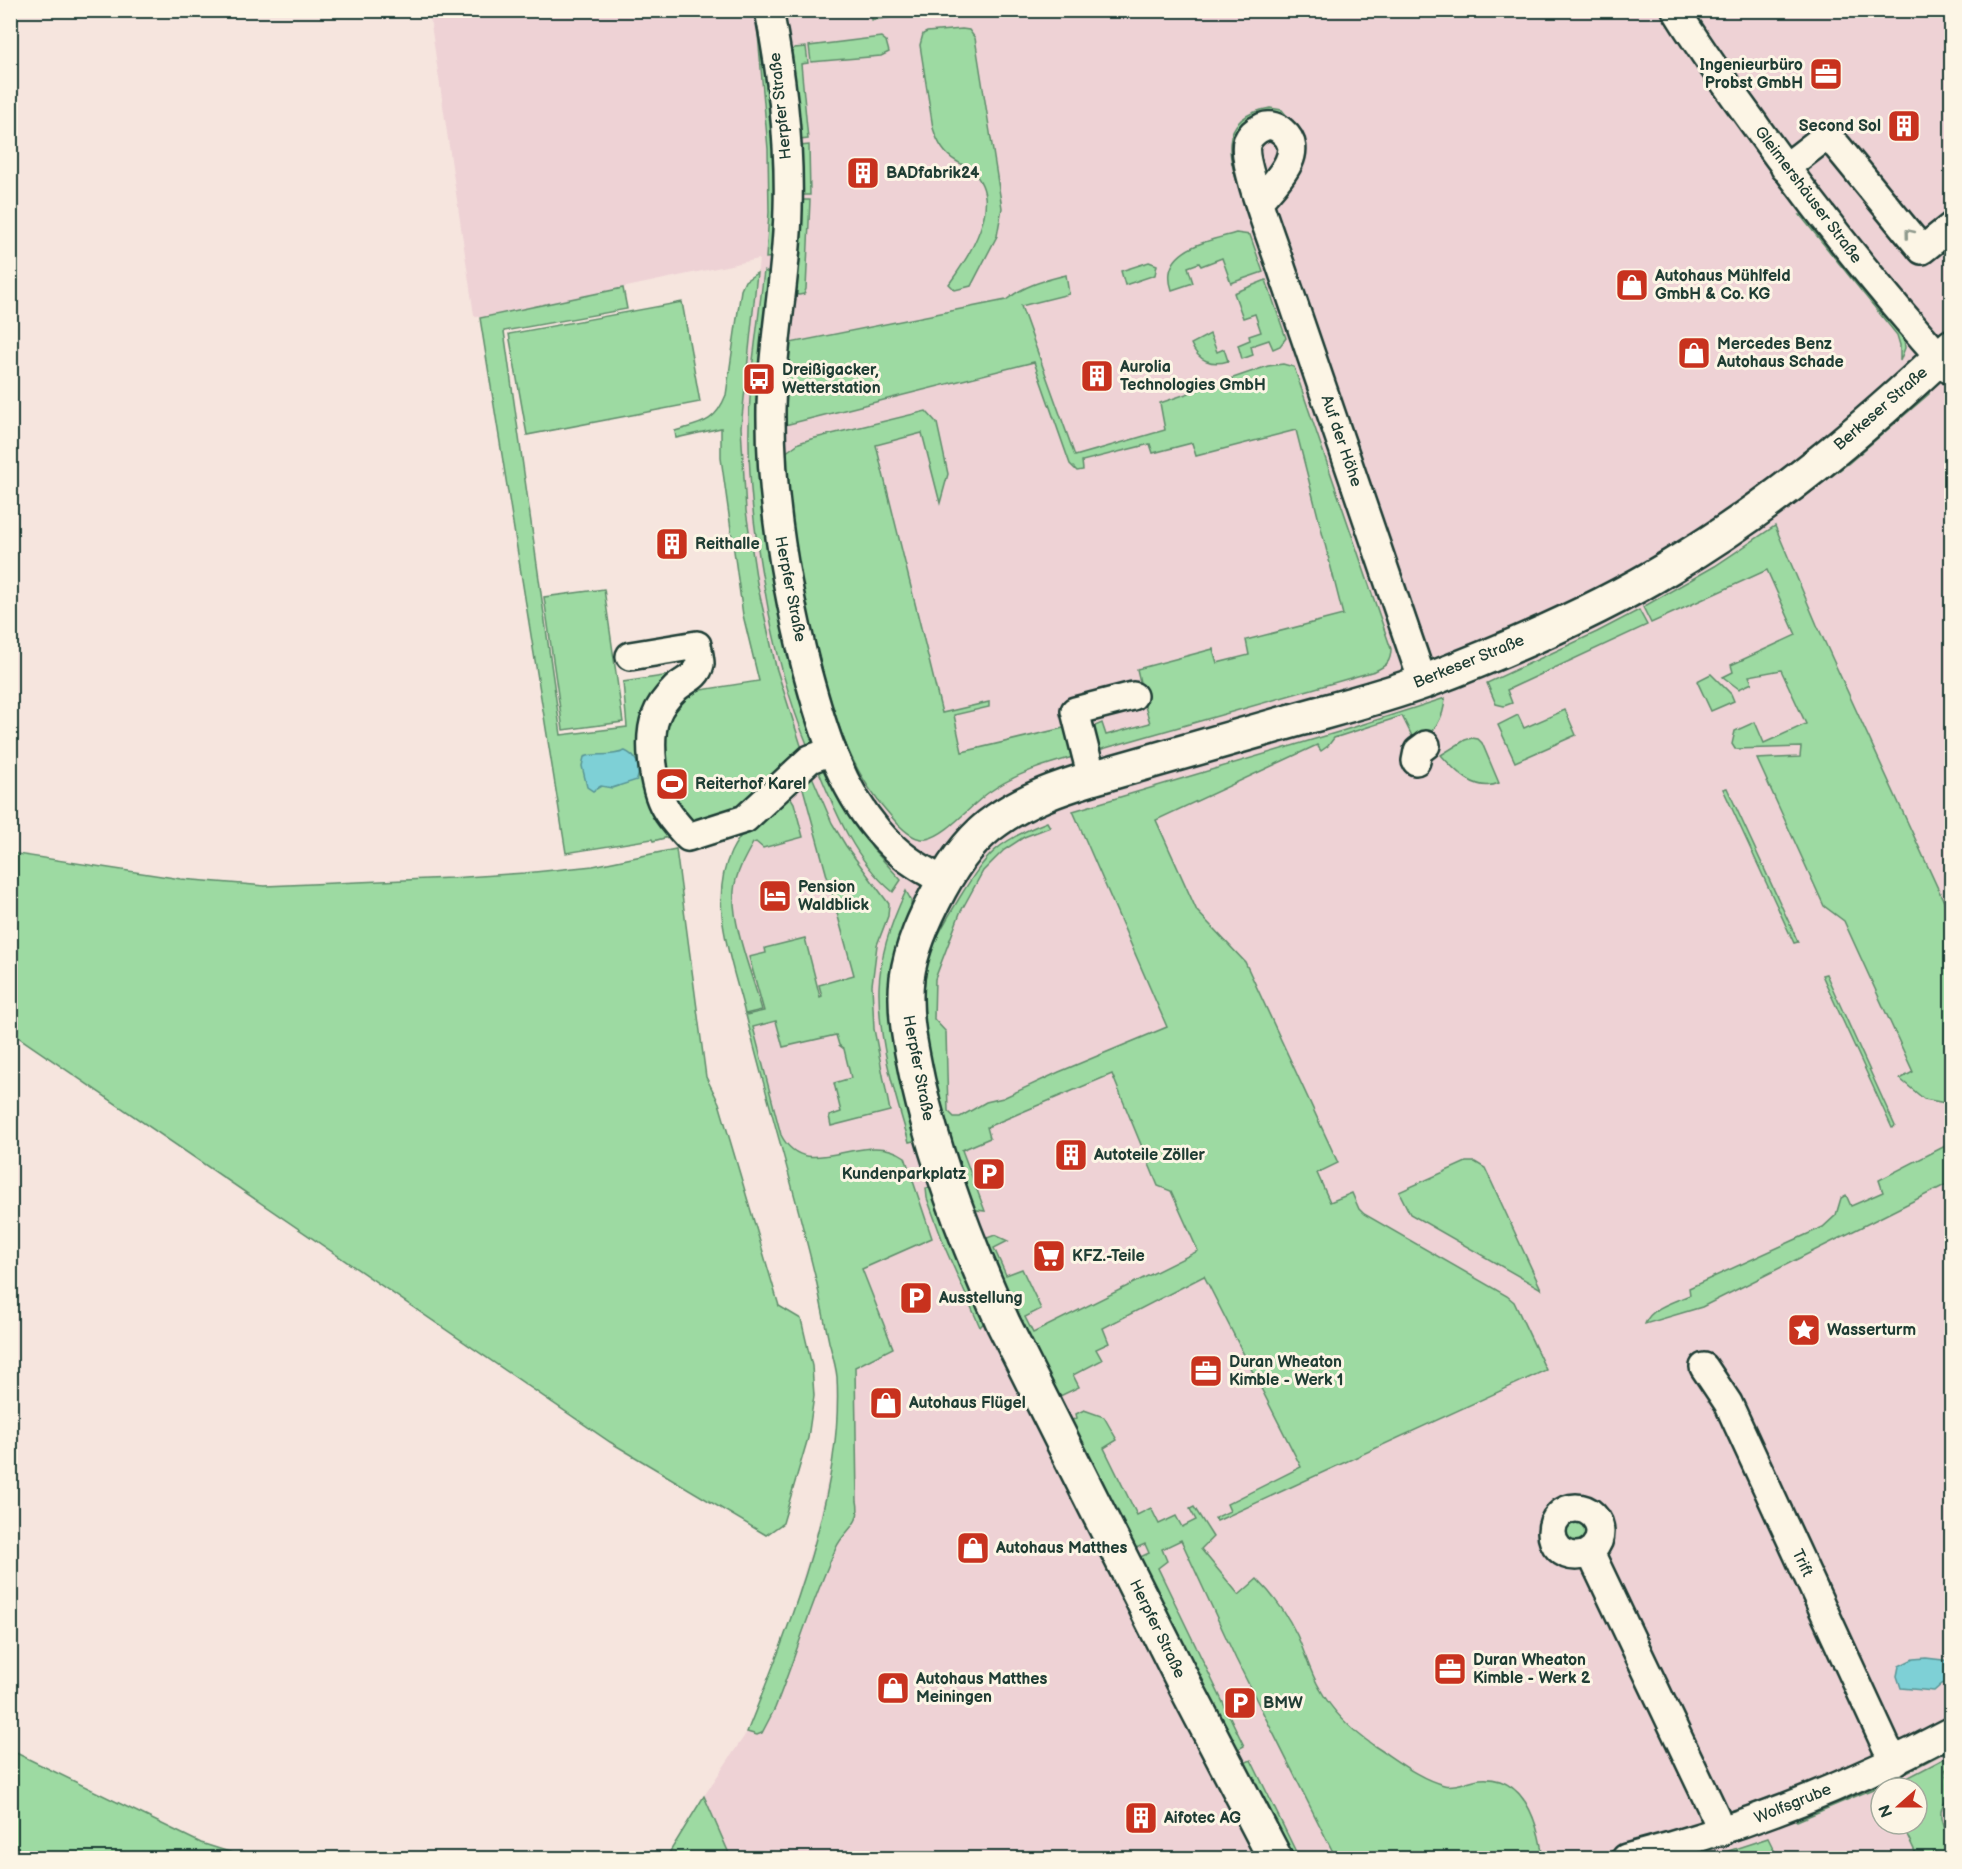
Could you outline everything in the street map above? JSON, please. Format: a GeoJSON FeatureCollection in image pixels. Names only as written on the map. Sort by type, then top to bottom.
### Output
{"type":"FeatureCollection","features":[{"type":"Feature","properties":{"kind":"main road","name":"Berkeser Straße"},"geometry":{"type":"LineString","coordinates":[[944,881],[968,846],[998,819],[1036,798],[1092,778],[1424,682],[1546,631],[1619,595],[1671,566],[1761,506],[1948,358]]}},
{"type":"Feature","properties":{"kind":"main road","name":"Herpfer Straße"},"geometry":{"type":"LineString","coordinates":[[944,881],[926,914],[912,954],[907,978],[906,1003],[908,1032],[923,1105],[951,1199],[1004,1325],[1190,1695],[1275,1858]]}},
{"type":"Feature","properties":{"kind":"street","name":"Herpfer Straße"},"geometry":{"type":"LineString","coordinates":[[769,10],[782,95],[789,207],[771,408],[775,497],[781,552],[798,637],[832,752],[850,790],[876,830],[893,848],[913,865],[944,881]]}},
{"type":"Feature","properties":{"kind":"street","name":"Gleimershäuser Straße"},"geometry":{"type":"LineString","coordinates":[[1676,10],[1713,68],[1785,168],[1843,242],[1948,358]]}},
{"type":"Feature","properties":{"kind":"street"},"geometry":{"type":"LineString","coordinates":[[1785,168],[1825,137],[1837,146],[1922,250],[1952,226]]}},
{"type":"Feature","properties":{"kind":"street","name":"Auf der Höhe"},"geometry":{"type":"LineString","coordinates":[[1259,201],[1424,682]]}},
{"type":"Feature","properties":{"kind":"street"},"geometry":{"type":"LineString","coordinates":[[630,656],[697,645],[700,662],[695,675],[675,688],[665,702],[656,717],[652,736],[653,762],[663,806],[671,819],[688,837],[745,819],[810,759],[832,752]]}},
{"type":"Feature","properties":{"kind":"street"},"geometry":{"type":"LineString","coordinates":[[1092,778],[1075,711],[1133,696]]}},
{"type":"Feature","properties":{"kind":"street","name":"Trift"},"geometry":{"type":"LineString","coordinates":[[1704,1367],[1728,1403],[1886,1746],[1896,1761]]}},
{"type":"Feature","properties":{"kind":"street"},"geometry":{"type":"LineString","coordinates":[[1590,1552],[1721,1832]]}},
{"type":"Feature","properties":{"kind":"street","name":"Wolfsgrube"},"geometry":{"type":"LineString","coordinates":[[1638,1857],[1721,1832],[1784,1809],[1896,1761],[1952,1731]]}},
{"type":"Feature","properties":{"kind":"shaded area"},"geometry":{"type":"Polygon","coordinates":[[[429,11],[1951,11],[1951,1858],[731,1858],[704,1796],[747,1732],[784,1640],[818,1526],[835,1444],[836,1426],[836,1377],[821,1305],[793,1188],[745,1014],[722,919],[721,905],[723,878],[732,850],[804,755],[776,667],[757,583],[746,511],[741,427],[759,259],[480,318],[474,315],[429,11]]]}},
{"type":"Feature","properties":{"kind":"green space"},"geometry":{"type":"Polygon","coordinates":[[[871,10],[946,10],[872,20],[871,11],[871,10]]]}},
{"type":"Feature","properties":{"kind":"green space"},"geometry":{"type":"Polygon","coordinates":[[[756,11],[760,11],[774,98],[778,257],[766,258],[769,212],[768,149],[756,11]]]}},
{"type":"Feature","properties":{"kind":"green space"},"geometry":{"type":"Polygon","coordinates":[[[969,30],[975,38],[1002,208],[997,236],[971,286],[955,290],[949,284],[974,244],[984,213],[985,198],[981,183],[972,171],[947,155],[936,138],[920,45],[923,34],[927,32],[969,30]]]}},
{"type":"Feature","properties":{"kind":"green space"},"geometry":{"type":"Polygon","coordinates":[[[881,37],[886,41],[889,52],[881,56],[811,62],[809,46],[881,37]]]}},
{"type":"Feature","properties":{"kind":"green space"},"geometry":{"type":"Polygon","coordinates":[[[806,47],[808,63],[801,64],[808,139],[800,140],[791,53],[794,48],[806,47]]]}},
{"type":"Feature","properties":{"kind":"green space"},"geometry":{"type":"Polygon","coordinates":[[[1270,108],[1282,110],[1296,127],[1259,116],[1252,207],[1247,210],[1232,163],[1230,148],[1232,134],[1238,123],[1251,114],[1270,108]]]}},
{"type":"Feature","properties":{"kind":"green space"},"geometry":{"type":"Polygon","coordinates":[[[809,145],[810,195],[801,195],[800,146],[809,145]]]}},
{"type":"Feature","properties":{"kind":"green space"},"geometry":{"type":"Polygon","coordinates":[[[801,200],[810,200],[806,289],[804,294],[799,295],[794,294],[800,239],[801,200]]]}},
{"type":"Feature","properties":{"kind":"green space"},"geometry":{"type":"Polygon","coordinates":[[[1800,215],[1811,215],[1904,337],[1905,348],[1900,361],[1900,345],[1897,335],[1800,215]]]}},
{"type":"Feature","properties":{"kind":"green space"},"geometry":{"type":"Polygon","coordinates":[[[1236,233],[1250,235],[1263,272],[1231,283],[1222,258],[1201,266],[1199,263],[1188,267],[1193,283],[1172,290],[1170,276],[1172,265],[1179,256],[1200,244],[1236,233]]]}},
{"type":"Feature","properties":{"kind":"green space"},"geometry":{"type":"Polygon","coordinates":[[[1149,262],[1157,265],[1155,275],[1125,285],[1121,271],[1149,262]]]}},
{"type":"Feature","properties":{"kind":"green space"},"geometry":{"type":"Polygon","coordinates":[[[764,271],[776,276],[767,361],[760,361],[758,377],[751,377],[764,271]]]}},
{"type":"Feature","properties":{"kind":"green space"},"geometry":{"type":"Polygon","coordinates":[[[757,273],[741,427],[746,511],[757,583],[776,667],[804,755],[743,812],[699,829],[653,841],[652,839],[566,853],[480,318],[623,288],[627,309],[504,331],[561,735],[627,727],[623,682],[677,674],[682,693],[759,681],[743,615],[721,458],[721,428],[676,438],[675,431],[712,417],[722,404],[726,395],[741,290],[745,281],[757,273]]]}},
{"type":"Feature","properties":{"kind":"green space"},"geometry":{"type":"Polygon","coordinates":[[[1066,275],[1069,294],[1021,306],[1075,456],[1165,430],[1160,403],[1268,366],[1283,364],[1294,367],[1391,649],[1389,660],[1385,665],[1375,671],[1095,751],[1093,732],[1095,726],[1102,723],[1106,735],[1150,723],[1138,683],[1140,682],[1137,669],[1213,649],[1217,663],[1249,655],[1246,640],[1343,615],[1296,430],[1196,456],[1192,443],[1153,453],[1150,444],[1082,461],[1083,470],[1077,471],[1070,464],[1034,362],[785,425],[790,343],[1006,300],[1027,287],[1066,275]]]}},
{"type":"Feature","properties":{"kind":"green space"},"geometry":{"type":"Polygon","coordinates":[[[1266,280],[1286,338],[1280,346],[1273,349],[1269,340],[1251,346],[1253,355],[1242,359],[1238,345],[1250,340],[1249,336],[1261,332],[1255,314],[1243,318],[1234,293],[1266,280]]]}},
{"type":"Feature","properties":{"kind":"green space"},"geometry":{"type":"Polygon","coordinates":[[[682,302],[700,402],[527,435],[509,334],[682,302]]]}},
{"type":"Feature","properties":{"kind":"green space"},"geometry":{"type":"Polygon","coordinates":[[[1210,334],[1217,352],[1224,349],[1228,361],[1216,363],[1206,361],[1197,355],[1191,344],[1210,334]]]}},
{"type":"Feature","properties":{"kind":"green space"},"geometry":{"type":"Polygon","coordinates":[[[751,383],[758,384],[756,400],[764,401],[817,734],[809,749],[783,672],[760,565],[749,462],[751,383]]]}},
{"type":"Feature","properties":{"kind":"green space"},"geometry":{"type":"Polygon","coordinates":[[[1929,391],[1929,394],[1849,463],[1802,499],[1798,492],[1921,393],[1929,391]]]}},
{"type":"Feature","properties":{"kind":"green space"},"geometry":{"type":"Polygon","coordinates":[[[926,411],[937,423],[948,474],[940,503],[922,433],[876,445],[942,713],[989,702],[989,707],[954,715],[962,752],[1072,726],[1080,755],[1010,780],[981,798],[942,832],[934,837],[921,839],[906,832],[876,798],[854,762],[838,725],[807,612],[789,507],[785,453],[799,443],[811,439],[926,411]]]}},
{"type":"Feature","properties":{"kind":"green space"},"geometry":{"type":"Polygon","coordinates":[[[1775,526],[1817,625],[1951,917],[1951,1104],[1924,1099],[1900,1079],[1913,1072],[1844,921],[1824,906],[1757,759],[1800,757],[1801,747],[1735,749],[1732,744],[1735,731],[1755,722],[1764,743],[1806,724],[1781,670],[1749,676],[1752,683],[1739,689],[1723,677],[1733,672],[1731,665],[1796,635],[1767,570],[1651,623],[1643,607],[1715,566],[1775,526]]]}},
{"type":"Feature","properties":{"kind":"green space"},"geometry":{"type":"Polygon","coordinates":[[[604,589],[623,722],[563,730],[544,597],[604,589]]]}},
{"type":"Feature","properties":{"kind":"green space"},"geometry":{"type":"Polygon","coordinates":[[[1639,610],[1647,625],[1507,690],[1512,703],[1504,706],[1496,704],[1487,683],[1639,610]]]}},
{"type":"Feature","properties":{"kind":"green space"},"geometry":{"type":"Polygon","coordinates":[[[1711,674],[1731,694],[1734,701],[1711,711],[1697,681],[1711,674]]]}},
{"type":"Feature","properties":{"kind":"green space"},"geometry":{"type":"Polygon","coordinates":[[[1445,698],[1443,712],[1437,725],[1428,736],[1416,744],[1402,716],[1334,738],[1321,751],[1317,745],[1156,820],[1197,911],[1245,962],[1338,1163],[1317,1173],[1330,1202],[1352,1193],[1359,1209],[1364,1214],[1507,1296],[1514,1302],[1546,1370],[1217,1521],[1215,1518],[1230,1511],[1227,1504],[1301,1467],[1204,1276],[1103,1328],[1109,1343],[1096,1349],[1102,1360],[1073,1375],[1079,1387],[1058,1397],[1009,1302],[982,1240],[995,1235],[1008,1241],[994,1248],[1006,1275],[1022,1269],[1041,1309],[1025,1317],[1033,1333],[1198,1251],[1171,1191],[1158,1186],[1112,1074],[987,1127],[990,1138],[962,1150],[985,1211],[969,1209],[931,1070],[924,995],[929,958],[950,914],[986,859],[1005,842],[1047,822],[1050,827],[1024,837],[1004,850],[983,871],[960,913],[935,979],[934,1019],[946,1032],[948,1111],[954,1117],[960,1117],[986,1102],[1003,1098],[1167,1027],[1073,811],[1445,698]]]}},
{"type":"Feature","properties":{"kind":"green space"},"geometry":{"type":"Polygon","coordinates":[[[1565,710],[1576,735],[1515,762],[1498,725],[1518,715],[1524,728],[1565,710]]]}},
{"type":"Feature","properties":{"kind":"green space"},"geometry":{"type":"Polygon","coordinates":[[[1472,738],[1482,743],[1499,783],[1482,785],[1474,783],[1459,774],[1441,755],[1472,738]]]}},
{"type":"Feature","properties":{"kind":"green space"},"geometry":{"type":"Polygon","coordinates":[[[817,767],[831,768],[872,848],[901,880],[893,892],[868,866],[857,850],[839,818],[817,767]]]}},
{"type":"Feature","properties":{"kind":"green space"},"geometry":{"type":"Polygon","coordinates":[[[811,774],[832,823],[889,904],[888,916],[877,945],[872,985],[874,1029],[890,1111],[831,1126],[829,1116],[841,1112],[834,1083],[851,1078],[844,1049],[839,1045],[836,1035],[783,1047],[776,1021],[753,1027],[781,1135],[792,1149],[805,1156],[821,1156],[872,1148],[889,1150],[905,1157],[932,1238],[862,1269],[893,1348],[855,1367],[857,1516],[836,1548],[819,1587],[775,1708],[762,1733],[757,1735],[747,1732],[796,1604],[810,1558],[823,1512],[832,1466],[837,1421],[837,1377],[817,1284],[746,1015],[764,1011],[749,957],[766,953],[765,948],[805,938],[820,997],[822,996],[819,985],[854,975],[801,781],[811,774]]]}},
{"type":"Feature","properties":{"kind":"green space"},"geometry":{"type":"Polygon","coordinates":[[[1727,788],[1798,942],[1794,943],[1723,789],[1727,788]]]}},
{"type":"Feature","properties":{"kind":"green space"},"geometry":{"type":"Polygon","coordinates":[[[786,790],[794,803],[803,837],[763,848],[756,842],[753,843],[736,879],[734,904],[736,919],[762,1010],[745,1014],[725,933],[721,891],[724,871],[731,852],[742,834],[786,790]]]}},
{"type":"Feature","properties":{"kind":"green space"},"geometry":{"type":"Polygon","coordinates":[[[676,849],[706,1077],[719,1103],[779,1306],[801,1319],[812,1366],[814,1396],[808,1438],[783,1523],[766,1535],[610,1442],[11,1032],[11,853],[181,879],[265,886],[525,873],[593,866],[676,849]]]}},
{"type":"Feature","properties":{"kind":"green space"},"geometry":{"type":"Polygon","coordinates":[[[906,891],[911,900],[922,1139],[909,1142],[884,1046],[879,1007],[882,963],[896,914],[906,891]]]}},
{"type":"Feature","properties":{"kind":"green space"},"geometry":{"type":"Polygon","coordinates":[[[1826,974],[1895,1126],[1892,1128],[1822,975],[1826,974]]]}},
{"type":"Feature","properties":{"kind":"green space"},"geometry":{"type":"Polygon","coordinates":[[[1951,1143],[1951,1182],[1702,1307],[1645,1324],[1658,1309],[1690,1295],[1689,1288],[1823,1227],[1836,1215],[1841,1198],[1846,1195],[1851,1206],[1883,1192],[1879,1180],[1951,1143]]]}},
{"type":"Feature","properties":{"kind":"green space"},"geometry":{"type":"Polygon","coordinates":[[[1466,1162],[1475,1162],[1485,1168],[1541,1289],[1410,1214],[1399,1192],[1466,1162]]]}},
{"type":"Feature","properties":{"kind":"green space"},"geometry":{"type":"Polygon","coordinates":[[[937,1186],[990,1316],[980,1327],[946,1250],[927,1198],[926,1188],[937,1186]]]}},
{"type":"Feature","properties":{"kind":"green space"},"geometry":{"type":"Polygon","coordinates":[[[1084,1410],[1104,1417],[1117,1440],[1104,1448],[1137,1515],[1151,1508],[1159,1524],[1176,1516],[1182,1527],[1196,1520],[1190,1509],[1194,1507],[1213,1537],[1201,1549],[1239,1595],[1257,1579],[1269,1592],[1293,1627],[1320,1689],[1344,1720],[1373,1745],[1407,1768],[1435,1782],[1453,1785],[1480,1779],[1495,1780],[1508,1785],[1518,1793],[1533,1817],[1543,1858],[1336,1858],[1236,1659],[1181,1540],[1162,1549],[1167,1561],[1158,1568],[1244,1746],[1237,1750],[1138,1558],[1149,1553],[1145,1544],[1134,1549],[1070,1421],[1077,1418],[1076,1414],[1084,1410]]]}},
{"type":"Feature","properties":{"kind":"green space"},"geometry":{"type":"Polygon","coordinates":[[[1576,1515],[1588,1520],[1593,1532],[1588,1544],[1576,1549],[1564,1544],[1559,1532],[1564,1520],[1576,1515]]]}},
{"type":"Feature","properties":{"kind":"green space"},"geometry":{"type":"Polygon","coordinates":[[[1951,1747],[1951,1749],[1899,1776],[1877,1776],[1937,1748],[1951,1747]]]}},
{"type":"Feature","properties":{"kind":"green space"},"geometry":{"type":"Polygon","coordinates":[[[10,1750],[201,1843],[248,1858],[11,1858],[10,1750]]]}},
{"type":"Feature","properties":{"kind":"green space"},"geometry":{"type":"Polygon","coordinates":[[[1951,1755],[1951,1766],[1945,1770],[1950,1793],[1943,1805],[1941,1818],[1951,1844],[1951,1858],[1918,1858],[1908,1836],[1929,1836],[1929,1776],[1911,1776],[1951,1755]]]}},
{"type":"Feature","properties":{"kind":"green space"},"geometry":{"type":"Polygon","coordinates":[[[1251,1760],[1299,1858],[1292,1858],[1244,1763],[1251,1760]]]}},
{"type":"Feature","properties":{"kind":"green space"},"geometry":{"type":"Polygon","coordinates":[[[1869,1780],[1869,1791],[1797,1821],[1794,1815],[1869,1780]]]}},
{"type":"Feature","properties":{"kind":"green space"},"geometry":{"type":"Polygon","coordinates":[[[704,1796],[731,1858],[666,1858],[704,1796]]]}},
{"type":"Feature","properties":{"kind":"green space"},"geometry":{"type":"Polygon","coordinates":[[[1768,1838],[1778,1858],[1707,1858],[1765,1839],[1768,1838]]]}},
{"type":"Feature","properties":{"kind":"water"},"geometry":{"type":"Polygon","coordinates":[[[625,751],[633,756],[637,763],[639,771],[637,780],[612,788],[601,786],[593,791],[587,787],[582,766],[584,757],[625,751]]]}},
{"type":"Feature","properties":{"kind":"water"},"geometry":{"type":"Polygon","coordinates":[[[1913,1659],[1951,1661],[1951,1681],[1942,1684],[1934,1691],[1901,1688],[1897,1676],[1899,1666],[1913,1659]]]}},
{"type":"Feature","properties":{"kind":"place","name":"Ingenieurbüro Probst GmbH"},"geometry":{"type":"Point","coordinates":[1826,74]}},
{"type":"Feature","properties":{"kind":"place","name":"Second Sol"},"geometry":{"type":"Point","coordinates":[1904,126]}},
{"type":"Feature","properties":{"kind":"place","name":"BADfabrik24"},"geometry":{"type":"Point","coordinates":[863,173]}},
{"type":"Feature","properties":{"kind":"place","name":"Autohaus Mühlfeld GmbH & Co. KG"},"geometry":{"type":"Point","coordinates":[1632,285]}},
{"type":"Feature","properties":{"kind":"place","name":"Mercedes Benz Autohaus Schade"},"geometry":{"type":"Point","coordinates":[1694,353]}},
{"type":"Feature","properties":{"kind":"place","name":"Aurolia Technologies GmbH"},"geometry":{"type":"Point","coordinates":[1097,376]}},
{"type":"Feature","properties":{"kind":"place","name":"Dreißigacker, Wetterstation"},"geometry":{"type":"Point","coordinates":[759,379]}},
{"type":"Feature","properties":{"kind":"place","name":"Reithalle"},"geometry":{"type":"Point","coordinates":[672,544]}},
{"type":"Feature","properties":{"kind":"place","name":"Reiterhof Karel"},"geometry":{"type":"Point","coordinates":[672,784]}},
{"type":"Feature","properties":{"kind":"place","name":"Pension Waldblick"},"geometry":{"type":"Point","coordinates":[775,896]}},
{"type":"Feature","properties":{"kind":"place","name":"Autoteile Zöller"},"geometry":{"type":"Point","coordinates":[1071,1155]}},
{"type":"Feature","properties":{"kind":"place","name":"Kundenparkplatz"},"geometry":{"type":"Point","coordinates":[989,1174]}},
{"type":"Feature","properties":{"kind":"place","name":"KFZ.-Teile"},"geometry":{"type":"Point","coordinates":[1049,1256]}},
{"type":"Feature","properties":{"kind":"place","name":"Ausstellung"},"geometry":{"type":"Point","coordinates":[916,1298]}},
{"type":"Feature","properties":{"kind":"place","name":"Wasserturm"},"geometry":{"type":"Point","coordinates":[1804,1330]}},
{"type":"Feature","properties":{"kind":"place","name":"Duran Wheaton Kimble - Werk 1"},"geometry":{"type":"Point","coordinates":[1206,1371]}},
{"type":"Feature","properties":{"kind":"place","name":"Autohaus Flügel"},"geometry":{"type":"Point","coordinates":[886,1403]}},
{"type":"Feature","properties":{"kind":"place","name":"Autohaus Matthes"},"geometry":{"type":"Point","coordinates":[973,1548]}},
{"type":"Feature","properties":{"kind":"place","name":"Duran Wheaton Kimble - Werk 2"},"geometry":{"type":"Point","coordinates":[1450,1669]}},
{"type":"Feature","properties":{"kind":"place","name":"Autohaus Matthes Meiningen"},"geometry":{"type":"Point","coordinates":[893,1688]}},
{"type":"Feature","properties":{"kind":"place","name":"BMW"},"geometry":{"type":"Point","coordinates":[1240,1703]}},
{"type":"Feature","properties":{"kind":"place","name":"Aifotec AG"},"geometry":{"type":"Point","coordinates":[1141,1818]}}]}
